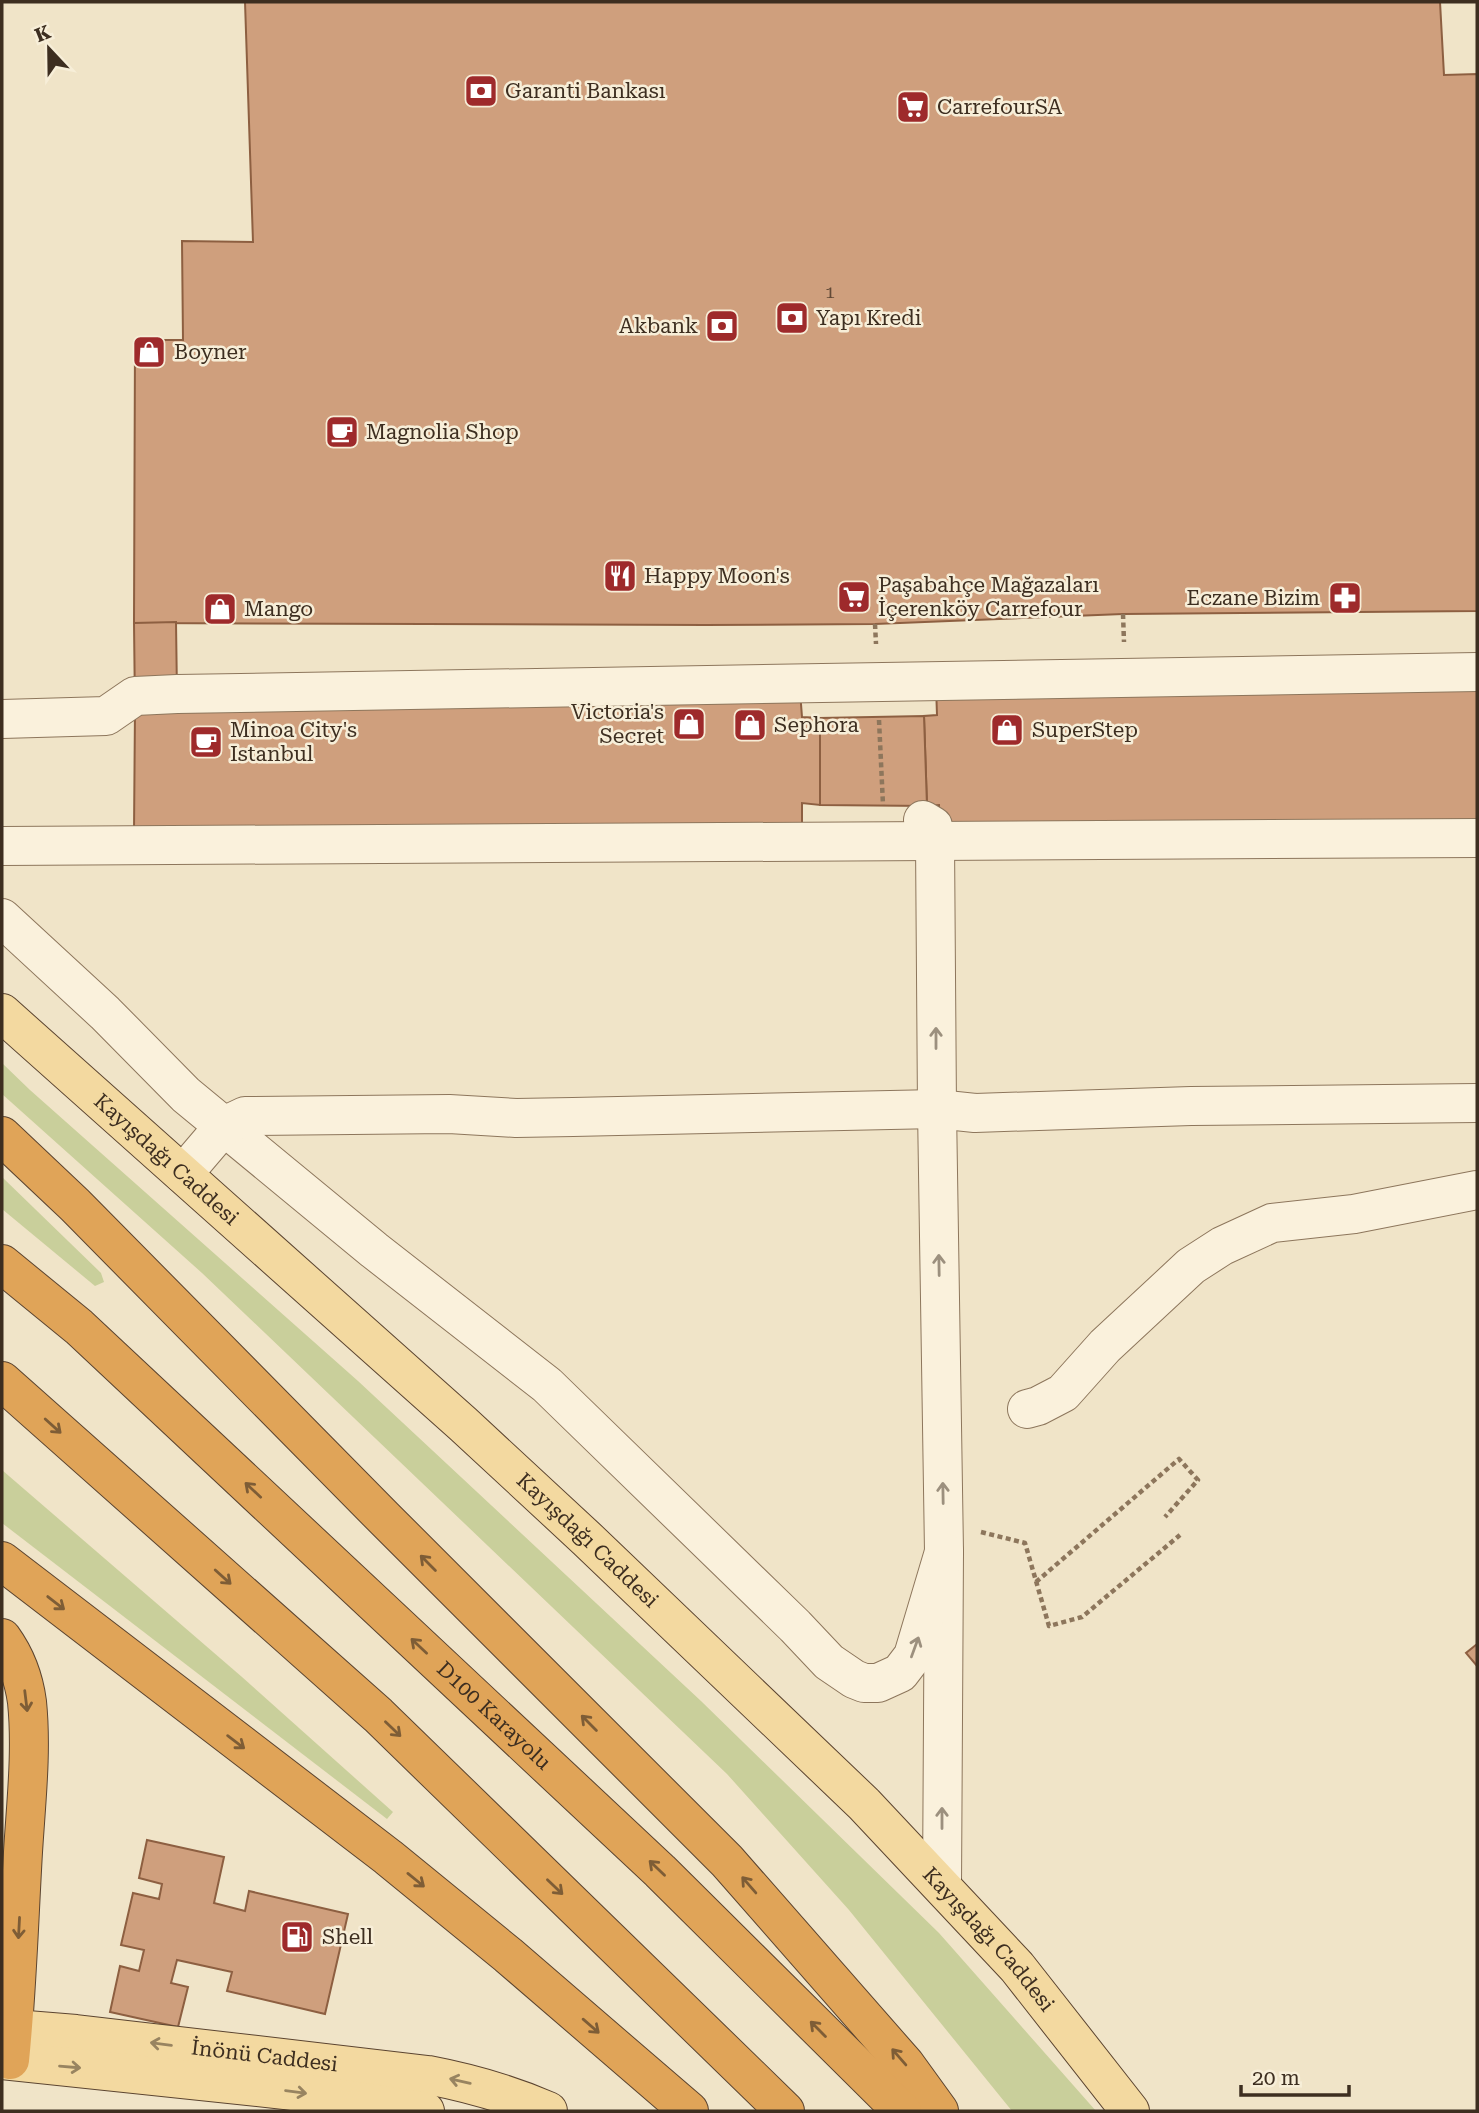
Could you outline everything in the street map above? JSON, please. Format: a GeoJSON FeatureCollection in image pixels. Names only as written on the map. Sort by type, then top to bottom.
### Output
{"type":"FeatureCollection","features":[{"type":"Feature","properties":{"kind":"highway"},"geometry":{"type":"LineString","coordinates":[[2,1136],[75,1205],[727,1861],[905,2064],[939,2111]]}},
{"type":"Feature","properties":{"kind":"highway"},"geometry":{"type":"LineString","coordinates":[[2,1242],[79,1327]]}},
{"type":"Feature","properties":{"kind":"highway"},"geometry":{"type":"LineString","coordinates":[[2,1264],[79,1327]]}},
{"type":"Feature","properties":{"kind":"highway","name":"D100 Karayolu"},"geometry":{"type":"LineString","coordinates":[[79,1327],[660,1871],[902,2111]]}},
{"type":"Feature","properties":{"kind":"highway"},"geometry":{"type":"LineString","coordinates":[[2,1381],[378,1715],[785,2111]]}},
{"type":"Feature","properties":{"kind":"highway"},"geometry":{"type":"LineString","coordinates":[[2,1561],[388,1857],[508,1955],[689,2111]]}},
{"type":"Feature","properties":{"kind":"highway"},"geometry":{"type":"LineString","coordinates":[[2,1638],[19,1671],[26,1693],[28,1717],[27,1778],[7,2044]]}},
{"type":"Feature","properties":{"kind":"main road","name":"Kayışdağı Caddesi"},"geometry":{"type":"LineString","coordinates":[[2,1013],[377,1346],[587,1539],[864,1804],[1017,1967],[1130,2111]]}},
{"type":"Feature","properties":{"kind":"main road","name":"İnönü Caddesi"},"geometry":{"type":"LineString","coordinates":[[7,2044],[76,2034],[428,2075],[469,2083],[538,2108]]}},
{"type":"Feature","properties":{"kind":"main road","name":"İnönü Caddesi"},"geometry":{"type":"LineString","coordinates":[[7,2044],[425,2111]]}},
{"type":"Feature","properties":{"kind":"street"},"geometry":{"type":"LineString","coordinates":[[2,719],[106,716],[135,696],[177,694],[1477,672]]}},
{"type":"Feature","properties":{"kind":"street"},"geometry":{"type":"LineString","coordinates":[[834,841],[844,823],[859,816],[918,817],[933,826],[935,841],[937,1109],[960,1541],[942,1886]]}},
{"type":"Feature","properties":{"kind":"street"},"geometry":{"type":"LineString","coordinates":[[2,846],[1477,838]]}},
{"type":"Feature","properties":{"kind":"street"},"geometry":{"type":"LineString","coordinates":[[2,918],[104,1013],[186,1095],[374,1250],[547,1385],[829,1662],[854,1679],[864,1683],[878,1683],[900,1673],[912,1656],[960,1541]]}},
{"type":"Feature","properties":{"kind":"street"},"geometry":{"type":"LineString","coordinates":[[183,1174],[223,1126],[245,1115],[449,1114],[516,1118],[937,1109],[975,1113],[1477,1102]]}},
{"type":"Feature","properties":{"kind":"street"},"geometry":{"type":"LineString","coordinates":[[1027,1409],[1063,1393],[1105,1346],[1191,1266],[1222,1246],[1272,1223],[1354,1214],[1477,1190]]}},
{"type":"Feature","properties":{"kind":"path"},"geometry":{"type":"LineString","coordinates":[[878,681],[883,817]]}},
{"type":"Feature","properties":{"kind":"path"},"geometry":{"type":"LineString","coordinates":[[1036,1582],[1179,1459],[1198,1480],[1165,1517]]}},
{"type":"Feature","properties":{"kind":"path"},"geometry":{"type":"LineString","coordinates":[[960,1541],[1025,1543],[1049,1626],[1082,1616],[1180,1535]]}},
{"type":"Feature","properties":{"kind":"green space"},"geometry":{"type":"Polygon","coordinates":[[[2,1063],[358,1381],[701,1701],[939,1933],[1096,2111],[1012,2111],[849,1910],[727,1774],[202,1273],[2,1094],[2,1063]]]}},
{"type":"Feature","properties":{"kind":"green space"},"geometry":{"type":"Polygon","coordinates":[[[2,1177],[101,1273],[104,1282],[95,1286],[2,1209],[2,1177]]]}},
{"type":"Feature","properties":{"kind":"green space"},"geometry":{"type":"Polygon","coordinates":[[[2,1470],[242,1677],[393,1812],[387,1819],[2,1523],[2,1470]]]}},
{"type":"Feature","properties":{"kind":"building"},"geometry":{"type":"Polygon","coordinates":[[[245,2],[1440,2],[1444,75],[1477,74],[1477,611],[1123,614],[875,624],[134,623],[135,340],[183,340],[182,241],[253,242],[245,2]]]}},
{"type":"Feature","properties":{"kind":"building"},"geometry":{"type":"Polygon","coordinates":[[[176,622],[177,694],[135,709],[134,623],[176,622]]]}},
{"type":"Feature","properties":{"kind":"building"},"geometry":{"type":"Polygon","coordinates":[[[1477,681],[1477,829],[940,835],[939,805],[927,806],[924,716],[937,715],[936,686],[1477,681]]]}},
{"type":"Feature","properties":{"kind":"building"},"geometry":{"type":"Polygon","coordinates":[[[800,691],[802,717],[820,718],[820,805],[802,803],[802,836],[134,832],[135,709],[800,691]]]}},
{"type":"Feature","properties":{"kind":"building"},"geometry":{"type":"Polygon","coordinates":[[[924,716],[927,806],[820,805],[820,718],[924,716]]]}},
{"type":"Feature","properties":{"kind":"building"},"geometry":{"type":"Polygon","coordinates":[[[1477,1644],[1477,1666],[1466,1653],[1477,1644]]]}},
{"type":"Feature","properties":{"kind":"building"},"geometry":{"type":"Polygon","coordinates":[[[147,1840],[224,1857],[214,1903],[245,1911],[249,1891],[348,1914],[325,2014],[227,1991],[232,1972],[177,1960],[171,1983],[188,1987],[178,2027],[110,2012],[120,1966],[139,1971],[144,1950],[121,1945],[133,1893],[159,1899],[162,1884],[139,1878],[147,1840]]]}},
{"type":"Feature","properties":{"kind":"place","name":"Garanti Bankası"},"geometry":{"type":"Point","coordinates":[481,91]}},
{"type":"Feature","properties":{"kind":"place","name":"CarrefourSA"},"geometry":{"type":"Point","coordinates":[913,107]}},
{"type":"Feature","properties":{"kind":"place","name":"Yapı Kredi"},"geometry":{"type":"Point","coordinates":[792,318]}},
{"type":"Feature","properties":{"kind":"place","name":"Akbank"},"geometry":{"type":"Point","coordinates":[722,326]}},
{"type":"Feature","properties":{"kind":"place","name":"Boyner"},"geometry":{"type":"Point","coordinates":[149,352]}},
{"type":"Feature","properties":{"kind":"place","name":"Magnolia Shop"},"geometry":{"type":"Point","coordinates":[342,432]}},
{"type":"Feature","properties":{"kind":"place","name":"Happy Moon's"},"geometry":{"type":"Point","coordinates":[620,576]}},
{"type":"Feature","properties":{"kind":"place","name":"Paşabahçe Mağazaları İçerenköy Carrefour"},"geometry":{"type":"Point","coordinates":[854,597]}},
{"type":"Feature","properties":{"kind":"place","name":"Eczane Bizim"},"geometry":{"type":"Point","coordinates":[1345,598]}},
{"type":"Feature","properties":{"kind":"place","name":"Mango"},"geometry":{"type":"Point","coordinates":[220,609]}},
{"type":"Feature","properties":{"kind":"place","name":"Victoria's Secret"},"geometry":{"type":"Point","coordinates":[689,724]}},
{"type":"Feature","properties":{"kind":"place","name":"Sephora"},"geometry":{"type":"Point","coordinates":[750,725]}},
{"type":"Feature","properties":{"kind":"place","name":"SuperStep"},"geometry":{"type":"Point","coordinates":[1007,730]}},
{"type":"Feature","properties":{"kind":"place","name":"Minoa City's Istanbul"},"geometry":{"type":"Point","coordinates":[206,742]}},
{"type":"Feature","properties":{"kind":"place","name":"Shell"},"geometry":{"type":"Point","coordinates":[297,1937]}}]}
